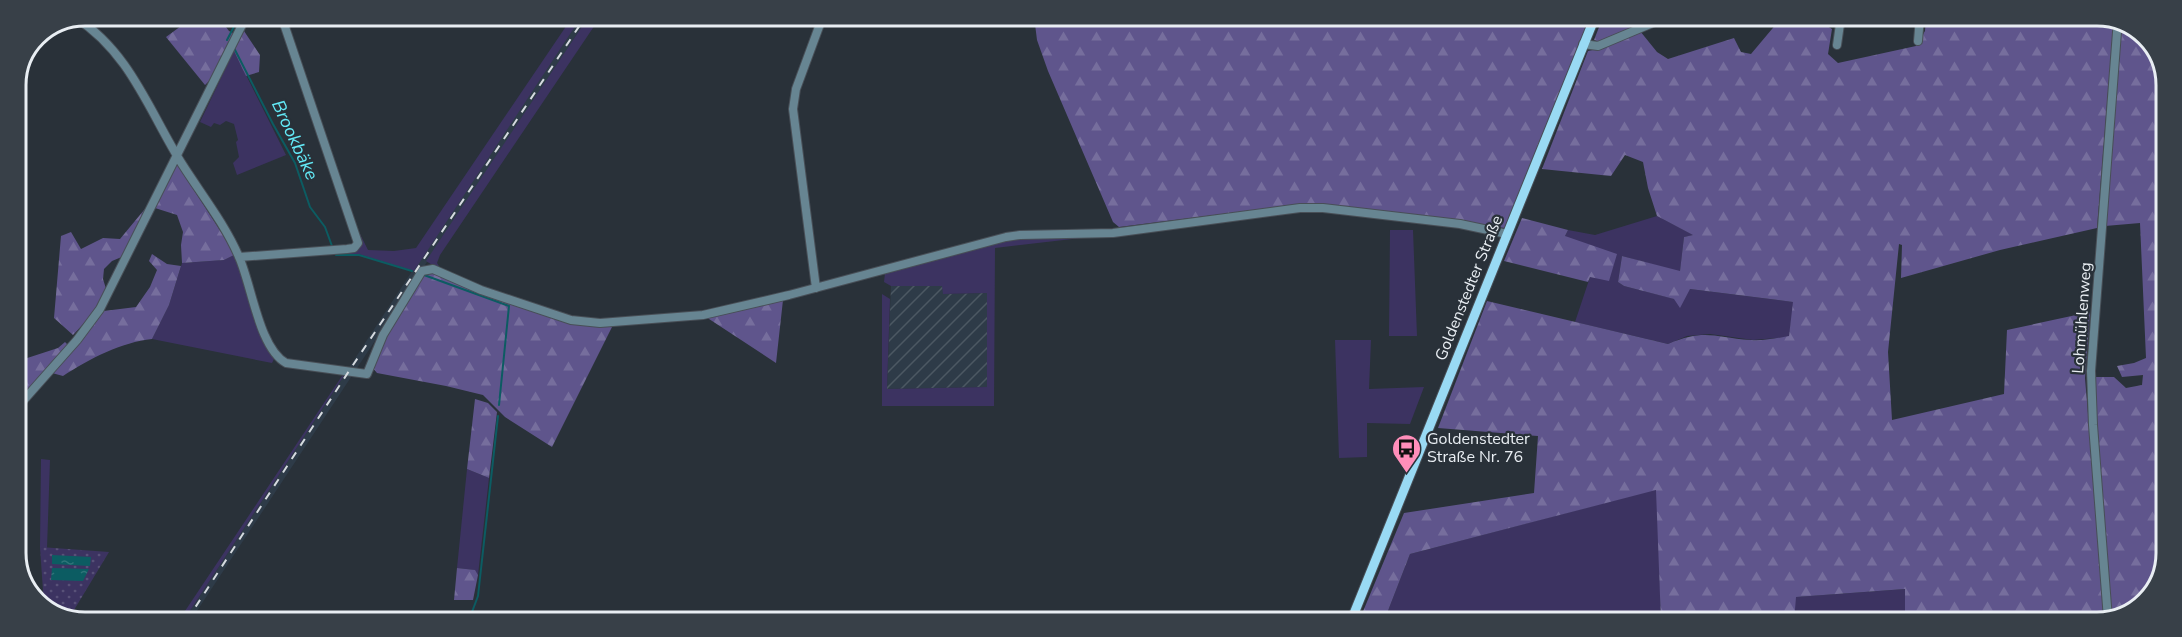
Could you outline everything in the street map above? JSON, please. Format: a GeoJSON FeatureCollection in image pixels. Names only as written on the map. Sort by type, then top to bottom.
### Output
{"type":"FeatureCollection","features":[{"type":"Feature","properties":{"kind":"main road","name":"Goldenstedter Straße"},"geometry":{"type":"LineString","coordinates":[[1355,612],[1590,26]]}},
{"type":"Feature","properties":{"kind":"street"},"geometry":{"type":"LineString","coordinates":[[86,26],[121,58],[239,257],[269,346],[278,359],[286,363],[367,374],[383,335],[422,272],[432,268],[482,290],[580,322],[600,323],[703,315],[816,288],[1006,237],[1035,234],[1113,233],[1300,208],[1332,208],[1437,221],[1506,234]]}},
{"type":"Feature","properties":{"kind":"street"},"geometry":{"type":"LineString","coordinates":[[26,398],[77,340],[100,309],[242,26]]}},
{"type":"Feature","properties":{"kind":"street"},"geometry":{"type":"LineString","coordinates":[[239,257],[346,249],[354,248],[358,243],[354,225],[285,26]]}},
{"type":"Feature","properties":{"kind":"street"},"geometry":{"type":"LineString","coordinates":[[816,288],[793,109],[796,89],[819,26]]}},
{"type":"Feature","properties":{"kind":"street"},"geometry":{"type":"LineString","coordinates":[[1583,44],[1598,46],[1645,26]]}},
{"type":"Feature","properties":{"kind":"street"},"geometry":{"type":"LineString","coordinates":[[1836,45],[1839,26]]}},
{"type":"Feature","properties":{"kind":"street"},"geometry":{"type":"LineString","coordinates":[[1918,41],[1919,26]]}},
{"type":"Feature","properties":{"kind":"street","name":"Lohmühlenweg"},"geometry":{"type":"LineString","coordinates":[[2107,610],[2091,371],[2117,29]]}},
{"type":"Feature","properties":{"kind":"shaded area"},"geometry":{"type":"Polygon","coordinates":[[[566,26],[575,26],[414,271],[358,254],[337,254],[360,244],[360,234],[368,250],[394,251],[416,248],[566,26]]]}},
{"type":"Feature","properties":{"kind":"shaded area"},"geometry":{"type":"Polygon","coordinates":[[[575,26],[582,26],[196,612],[189,612],[575,26]]]}},
{"type":"Feature","properties":{"kind":"shaded area"},"geometry":{"type":"Polygon","coordinates":[[[582,26],[594,26],[440,255],[437,263],[439,266],[437,268],[426,261],[582,26]]]}},
{"type":"Feature","properties":{"kind":"shaded area"},"geometry":{"type":"Polygon","coordinates":[[[234,51],[286,155],[237,175],[233,163],[239,157],[234,124],[226,121],[220,125],[214,123],[211,127],[200,122],[234,51]]]}},
{"type":"Feature","properties":{"kind":"shaded area"},"geometry":{"type":"Polygon","coordinates":[[[1657,216],[1694,235],[1684,237],[1680,272],[1622,256],[1618,282],[1624,286],[1675,299],[1690,289],[1794,302],[1789,337],[1753,340],[1710,334],[1687,336],[1668,344],[1575,322],[1590,277],[1565,236],[1568,230],[1595,235],[1657,216]]]}},
{"type":"Feature","properties":{"kind":"shaded area"},"geometry":{"type":"Polygon","coordinates":[[[1390,230],[1413,230],[1417,336],[1389,336],[1390,230]]]}},
{"type":"Feature","properties":{"kind":"shaded area"},"geometry":{"type":"Polygon","coordinates":[[[1107,235],[995,248],[994,406],[882,406],[882,294],[890,299],[887,389],[987,387],[987,293],[943,294],[942,286],[891,286],[884,282],[885,273],[1016,238],[1107,235]]]}},
{"type":"Feature","properties":{"kind":"shaded area"},"geometry":{"type":"Polygon","coordinates":[[[234,255],[269,352],[274,359],[272,363],[152,339],[169,305],[182,263],[224,260],[234,255]]]}},
{"type":"Feature","properties":{"kind":"shaded area"},"geometry":{"type":"Polygon","coordinates":[[[891,286],[943,286],[943,294],[987,293],[987,387],[887,389],[891,286]]]}},
{"type":"Feature","properties":{"kind":"shaded area"},"geometry":{"type":"Polygon","coordinates":[[[1335,340],[1371,340],[1369,389],[1424,387],[1410,424],[1367,423],[1367,457],[1339,458],[1335,340]]]}},
{"type":"Feature","properties":{"kind":"shaded area"},"geometry":{"type":"Polygon","coordinates":[[[345,374],[189,612],[184,612],[345,374]]]}},
{"type":"Feature","properties":{"kind":"shaded area"},"geometry":{"type":"Polygon","coordinates":[[[41,459],[50,460],[47,549],[40,547],[41,459]]]}},
{"type":"Feature","properties":{"kind":"shaded area"},"geometry":{"type":"Polygon","coordinates":[[[467,469],[489,478],[478,575],[474,570],[457,568],[467,469]]]}},
{"type":"Feature","properties":{"kind":"shaded area"},"geometry":{"type":"Polygon","coordinates":[[[1657,489],[1661,612],[1387,612],[1410,554],[1657,489]]]}},
{"type":"Feature","properties":{"kind":"shaded area"},"geometry":{"type":"Polygon","coordinates":[[[40,547],[109,552],[74,611],[52,602],[43,594],[40,547]]]}},
{"type":"Feature","properties":{"kind":"shaded area"},"geometry":{"type":"Polygon","coordinates":[[[1906,589],[1905,612],[1794,612],[1795,597],[1906,589]]]}},
{"type":"Feature","properties":{"kind":"green space"},"geometry":{"type":"Polygon","coordinates":[[[181,26],[225,26],[235,34],[214,76],[205,85],[166,37],[181,26]]]}},
{"type":"Feature","properties":{"kind":"green space"},"geometry":{"type":"Polygon","coordinates":[[[1035,26],[1588,26],[1505,228],[1310,203],[1119,227],[1113,222],[1037,40],[1035,26]]]}},
{"type":"Feature","properties":{"kind":"green space"},"geometry":{"type":"Polygon","coordinates":[[[1599,26],[1642,26],[1603,43],[1594,40],[1599,26]]]}},
{"type":"Feature","properties":{"kind":"green space"},"geometry":{"type":"Polygon","coordinates":[[[1774,26],[1827,26],[1832,29],[1828,54],[1838,63],[1916,46],[1925,26],[2113,27],[2097,228],[2000,250],[1901,278],[1902,245],[1899,244],[1888,352],[1892,420],[2004,394],[2007,330],[2090,312],[2085,378],[2104,611],[1905,612],[1905,589],[1796,597],[1795,612],[1661,612],[1656,490],[1410,554],[1387,612],[1363,612],[1404,513],[1534,493],[1538,436],[1438,428],[1487,301],[1668,344],[1701,335],[1756,340],[1789,336],[1793,302],[1690,289],[1680,308],[1674,299],[1624,286],[1618,282],[1622,256],[1680,271],[1684,237],[1693,235],[1657,216],[1643,162],[1625,155],[1611,176],[1542,169],[1588,51],[1602,48],[1640,31],[1657,52],[1668,59],[1734,38],[1741,52],[1751,54],[1774,26]]]}},
{"type":"Feature","properties":{"kind":"green space"},"geometry":{"type":"Polygon","coordinates":[[[2119,30],[2142,45],[2155,69],[2156,80],[2156,561],[2155,568],[2142,592],[2124,605],[2110,610],[2094,377],[2114,377],[2126,388],[2142,385],[2143,375],[2122,377],[2117,366],[2146,358],[2140,223],[2105,226],[2119,30]]]}},
{"type":"Feature","properties":{"kind":"green space"},"geometry":{"type":"Polygon","coordinates":[[[244,31],[260,55],[259,72],[246,76],[234,51],[244,31]]]}},
{"type":"Feature","properties":{"kind":"green space"},"geometry":{"type":"Polygon","coordinates":[[[177,164],[234,255],[224,260],[182,263],[183,232],[177,215],[155,208],[177,164]]]}},
{"type":"Feature","properties":{"kind":"green space"},"geometry":{"type":"Polygon","coordinates":[[[149,204],[124,256],[112,261],[104,269],[103,279],[107,292],[98,308],[73,335],[54,318],[61,236],[71,232],[81,249],[103,238],[120,239],[149,204]]]}},
{"type":"Feature","properties":{"kind":"green space"},"geometry":{"type":"Polygon","coordinates":[[[1522,218],[1568,230],[1565,236],[1617,254],[1609,281],[1590,277],[1588,282],[1504,261],[1522,218]]]}},
{"type":"Feature","properties":{"kind":"green space"},"geometry":{"type":"Polygon","coordinates":[[[152,254],[167,264],[181,266],[169,305],[152,339],[106,352],[63,376],[52,373],[104,311],[136,307],[150,287],[157,270],[149,261],[152,254]]]}},
{"type":"Feature","properties":{"kind":"green space"},"geometry":{"type":"Polygon","coordinates":[[[432,272],[575,324],[612,327],[552,447],[505,417],[483,395],[377,373],[372,367],[392,323],[426,273],[432,272]]]}},
{"type":"Feature","properties":{"kind":"green space"},"geometry":{"type":"Polygon","coordinates":[[[783,300],[776,363],[706,317],[783,300]]]}},
{"type":"Feature","properties":{"kind":"green space"},"geometry":{"type":"Polygon","coordinates":[[[65,342],[68,345],[26,392],[26,358],[58,348],[65,342]]]}},
{"type":"Feature","properties":{"kind":"green space"},"geometry":{"type":"Polygon","coordinates":[[[475,399],[488,403],[497,412],[489,478],[467,469],[475,399]]]}},
{"type":"Feature","properties":{"kind":"green space"},"geometry":{"type":"Polygon","coordinates":[[[457,568],[475,570],[478,575],[473,600],[454,600],[457,568]]]}},
{"type":"Feature","properties":{"kind":"water"},"geometry":{"type":"Polygon","coordinates":[[[52,555],[91,557],[90,566],[52,564],[52,555]]]}},
{"type":"Feature","properties":{"kind":"water"},"geometry":{"type":"Polygon","coordinates":[[[52,568],[89,569],[83,581],[51,580],[52,568]]]}},
{"type":"Feature","properties":{"kind":"waterway","name":"Brookbäke"},"geometry":{"type":"LineString","coordinates":[[227,40],[234,26]]}},
{"type":"Feature","properties":{"kind":"waterway","name":"Brookbäke"},"geometry":{"type":"LineString","coordinates":[[234,48],[295,163],[310,207],[325,227],[332,246]]}},
{"type":"Feature","properties":{"kind":"waterway","name":"Brookbäke"},"geometry":{"type":"LineString","coordinates":[[336,255],[359,255],[412,271]]}},
{"type":"Feature","properties":{"kind":"waterway","name":"Brookbäke"},"geometry":{"type":"LineString","coordinates":[[424,275],[509,306],[499,405]]}},
{"type":"Feature","properties":{"kind":"waterway","name":"Brookbäke"},"geometry":{"type":"LineString","coordinates":[[472,612],[478,596],[498,416]]}},
{"type":"Feature","properties":{"kind":"railway"},"geometry":{"type":"LineString","coordinates":[[192,612],[349,371],[579,26]]}},
{"type":"Feature","properties":{"kind":"place","name":"Goldenstedter Straße Nr. 76"},"geometry":{"type":"Point","coordinates":[1406,474]}}]}
